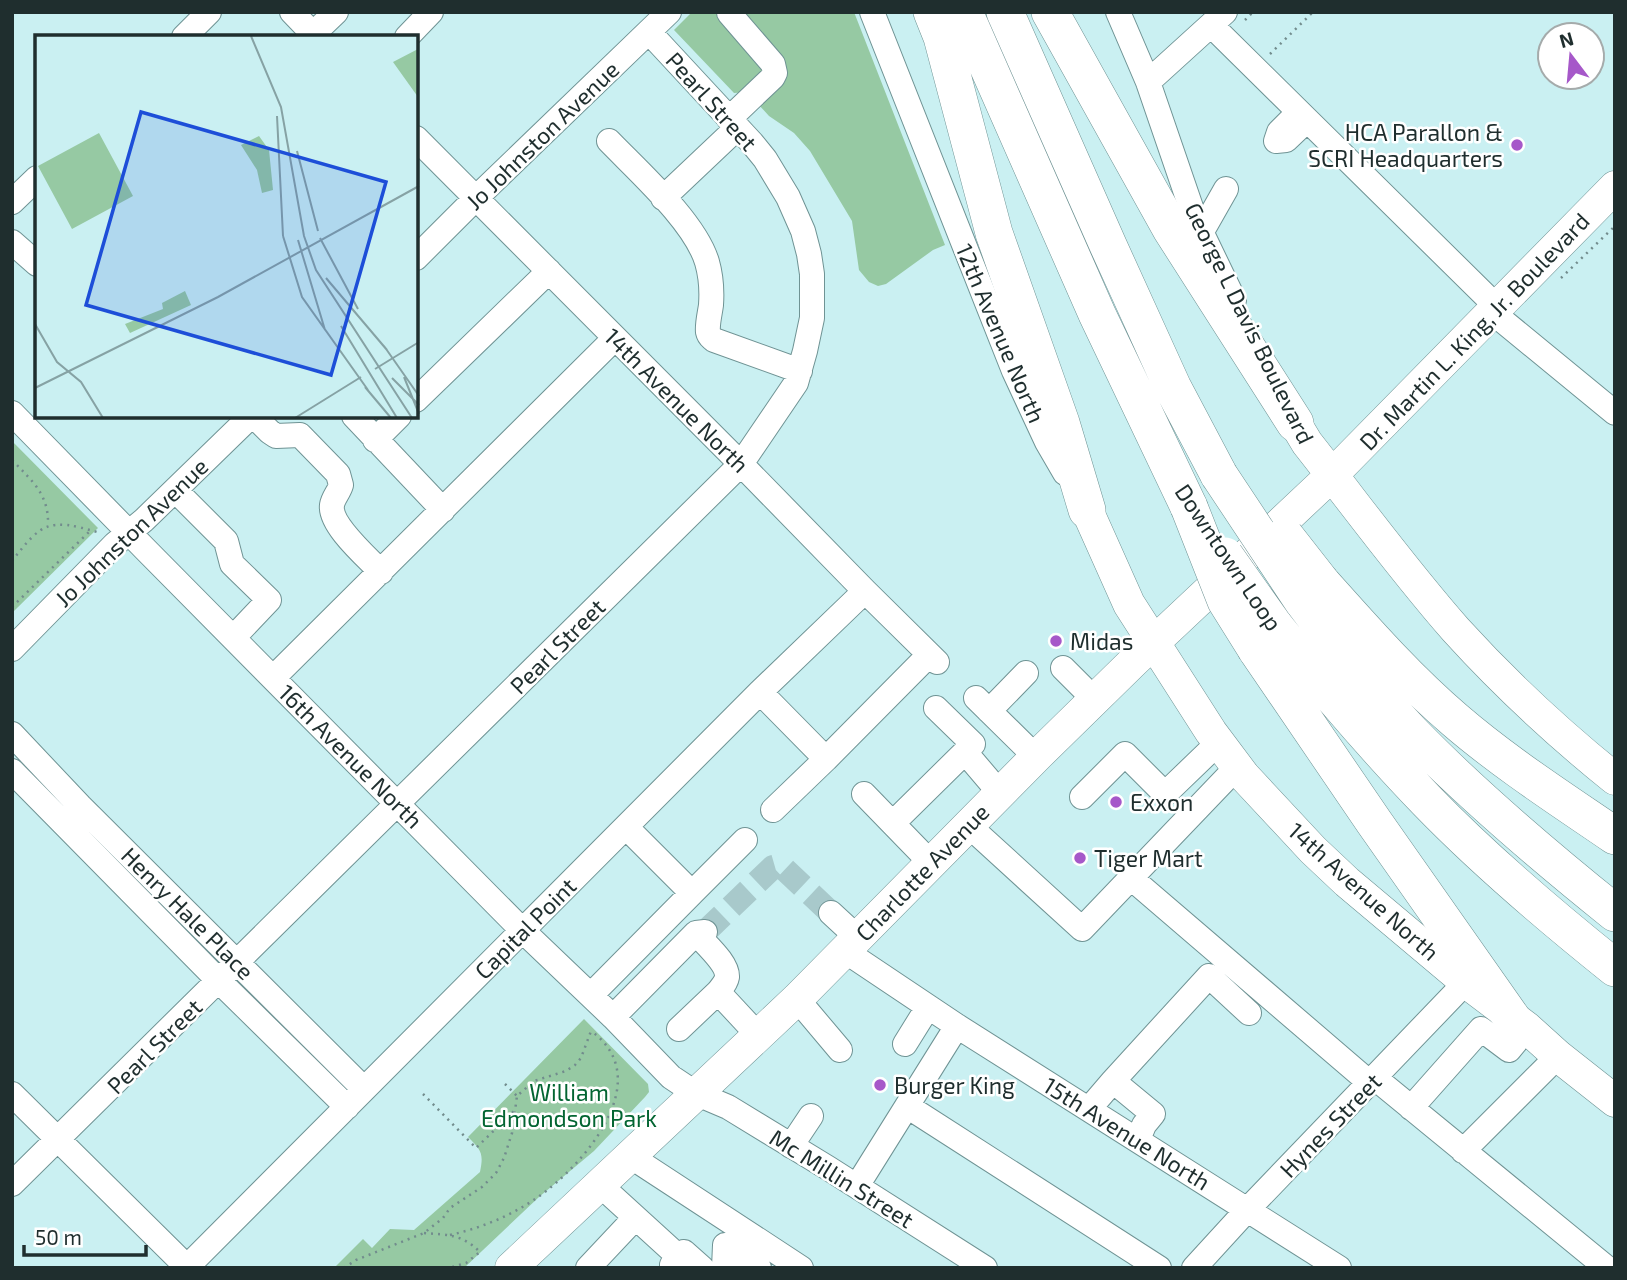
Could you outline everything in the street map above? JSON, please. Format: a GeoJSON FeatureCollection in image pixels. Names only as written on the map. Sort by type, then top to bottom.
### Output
{"type":"FeatureCollection","features":[{"type":"Feature","properties":{"kind":"highway"},"geometry":{"type":"LineString","coordinates":[[932,12],[942,37],[994,233],[1061,423],[1087,510]]}},
{"type":"Feature","properties":{"kind":"highway","name":"Downtown Loop"},"geometry":{"type":"LineString","coordinates":[[964,12],[1097,314],[1189,507],[1226,601],[1356,724],[1428,802],[1490,862],[1611,967]]}},
{"type":"Feature","properties":{"kind":"highway","name":"Downtown Loop"},"geometry":{"type":"LineString","coordinates":[[1005,12],[1173,388],[1219,475],[1262,510],[1292,543],[1312,591],[1351,663],[1409,731],[1535,848],[1615,913]]}},
{"type":"Feature","properties":{"kind":"highway"},"geometry":{"type":"LineString","coordinates":[[1050,12],[1171,229],[1294,423]]}},
{"type":"Feature","properties":{"kind":"highway"},"geometry":{"type":"LineString","coordinates":[[1312,591],[1374,641],[1412,682],[1456,720],[1512,764],[1615,836]]}},
{"type":"Feature","properties":{"kind":"highway"},"geometry":{"type":"LineString","coordinates":[[1265,637],[1374,822],[1519,1022]]}},
{"type":"Feature","properties":{"kind":"main road","name":"Dr. Martin L. King, Jr. Boulevard"},"geometry":{"type":"LineString","coordinates":[[1332,475],[1615,187]]}},
{"type":"Feature","properties":{"kind":"main road","name":"George L Davis Boulevard"},"geometry":{"type":"LineString","coordinates":[[1294,423],[1332,475],[1457,630],[1567,740],[1615,779]]}},
{"type":"Feature","properties":{"kind":"main road","name":"Charlotte Avenue"},"geometry":{"type":"LineString","coordinates":[[511,1268],[797,999],[999,792],[1332,475]]}},
{"type":"Feature","properties":{"kind":"main road","name":"12th Avenue North"},"geometry":{"type":"LineString","coordinates":[[1087,510],[1129,604],[1154,643]]}},
{"type":"Feature","properties":{"kind":"main road","name":"14th Avenue North"},"geometry":{"type":"LineString","coordinates":[[1154,643],[1237,767],[1314,850],[1347,882],[1466,982],[1615,1101]]}},
{"type":"Feature","properties":{"kind":"street"},"geometry":{"type":"LineString","coordinates":[[186,35],[209,12]]}},
{"type":"Feature","properties":{"kind":"street"},"geometry":{"type":"LineString","coordinates":[[292,12],[315,35],[336,12]]}},
{"type":"Feature","properties":{"kind":"street"},"geometry":{"type":"LineString","coordinates":[[409,35],[431,12]]}},
{"type":"Feature","properties":{"kind":"street","name":"Jo Johnston Avenue"},"geometry":{"type":"LineString","coordinates":[[418,256],[669,12]]}},
{"type":"Feature","properties":{"kind":"street","name":"12th Avenue North"},"geometry":{"type":"LineString","coordinates":[[872,12],[1014,371],[1047,442],[1087,510]]}},
{"type":"Feature","properties":{"kind":"street","name":"George L Davis Boulevard"},"geometry":{"type":"LineString","coordinates":[[1118,12],[1148,82],[1201,233],[1294,423]]}},
{"type":"Feature","properties":{"kind":"street"},"geometry":{"type":"LineString","coordinates":[[663,198],[775,73],[773,64],[729,13]]}},
{"type":"Feature","properties":{"kind":"street"},"geometry":{"type":"LineString","coordinates":[[1148,82],[1218,19],[1303,116],[1494,310],[1615,413]]}},
{"type":"Feature","properties":{"kind":"street","name":"Pearl Street"},"geometry":{"type":"LineString","coordinates":[[12,1184],[741,464],[796,383],[812,318],[812,274],[803,230],[788,197],[765,159],[649,32]]}},
{"type":"Feature","properties":{"kind":"street","name":"14th Avenue North"},"geometry":{"type":"LineString","coordinates":[[418,140],[933,658],[826,759]]}},
{"type":"Feature","properties":{"kind":"street"},"geometry":{"type":"LineString","coordinates":[[609,141],[696,237],[711,280],[709,336],[800,371]]}},
{"type":"Feature","properties":{"kind":"street"},"geometry":{"type":"LineString","coordinates":[[1187,196],[1209,201],[1226,189],[1201,233]]}},
{"type":"Feature","properties":{"kind":"street"},"geometry":{"type":"LineString","coordinates":[[12,242],[35,262]]}},
{"type":"Feature","properties":{"kind":"street"},"geometry":{"type":"LineString","coordinates":[[418,398],[549,271]]}},
{"type":"Feature","properties":{"kind":"street"},"geometry":{"type":"LineString","coordinates":[[273,678],[615,338]]}},
{"type":"Feature","properties":{"kind":"street","name":"16th Avenue North"},"geometry":{"type":"LineString","coordinates":[[25,418],[123,539],[233,638],[523,931],[591,995],[599,1025],[695,1093]]}},
{"type":"Feature","properties":{"kind":"street"},"geometry":{"type":"LineString","coordinates":[[249,418],[276,436],[300,435],[338,474],[341,485],[333,502],[332,515],[342,530],[381,572]]}},
{"type":"Feature","properties":{"kind":"street","name":"Jo Johnston Avenue"},"geometry":{"type":"LineString","coordinates":[[12,649],[249,418]]}},
{"type":"Feature","properties":{"kind":"street"},"geometry":{"type":"LineString","coordinates":[[356,418],[443,510]]}},
{"type":"Feature","properties":{"kind":"street"},"geometry":{"type":"LineString","coordinates":[[375,440],[397,418]]}},
{"type":"Feature","properties":{"kind":"street"},"geometry":{"type":"LineString","coordinates":[[175,490],[226,541],[232,564],[269,600],[233,638]]}},
{"type":"Feature","properties":{"kind":"street","name":"Capital Point"},"geometry":{"type":"LineString","coordinates":[[188,1267],[760,692],[865,591]]}},
{"type":"Feature","properties":{"kind":"street"},"geometry":{"type":"LineString","coordinates":[[1063,667],[1095,700]]}},
{"type":"Feature","properties":{"kind":"street"},"geometry":{"type":"LineString","coordinates":[[1026,673],[983,704],[1036,757]]}},
{"type":"Feature","properties":{"kind":"street"},"geometry":{"type":"LineString","coordinates":[[760,692],[826,759],[773,810]]}},
{"type":"Feature","properties":{"kind":"street"},"geometry":{"type":"LineString","coordinates":[[893,823],[973,744],[936,708]]}},
{"type":"Feature","properties":{"kind":"street","name":"Henry Hale Place"},"geometry":{"type":"LineString","coordinates":[[12,734],[89,815],[238,962],[356,1098]]}},
{"type":"Feature","properties":{"kind":"street"},"geometry":{"type":"LineString","coordinates":[[1082,797],[1125,754],[1165,794],[1219,742]]}},
{"type":"Feature","properties":{"kind":"street"},"geometry":{"type":"LineString","coordinates":[[965,752],[999,792]]}},
{"type":"Feature","properties":{"kind":"street"},"geometry":{"type":"LineString","coordinates":[[968,825],[1082,929],[1237,767]]}},
{"type":"Feature","properties":{"kind":"street","name":"Henry Hale Place"},"geometry":{"type":"LineString","coordinates":[[12,771],[219,981],[356,1098]]}},
{"type":"Feature","properties":{"kind":"street"},"geometry":{"type":"LineString","coordinates":[[864,794],[932,863]]}},
{"type":"Feature","properties":{"kind":"street"},"geometry":{"type":"LineString","coordinates":[[626,827],[692,893]]}},
{"type":"Feature","properties":{"kind":"street"},"geometry":{"type":"LineString","coordinates":[[591,995],[746,840]]}},
{"type":"Feature","properties":{"kind":"street"},"geometry":{"type":"LineString","coordinates":[[1131,878],[1373,1080],[1607,1268]]}},
{"type":"Feature","properties":{"kind":"street","name":"15th Avenue North"},"geometry":{"type":"LineString","coordinates":[[831,912],[852,944],[928,1007],[1339,1268]]}},
{"type":"Feature","properties":{"kind":"street"},"geometry":{"type":"LineString","coordinates":[[599,1025],[701,933],[724,965],[727,972],[726,981],[679,1029]]}},
{"type":"Feature","properties":{"kind":"street"},"geometry":{"type":"LineString","coordinates":[[1089,1109],[1209,976],[1249,1013]]}},
{"type":"Feature","properties":{"kind":"street","name":"Hynes Street"},"geometry":{"type":"LineString","coordinates":[[1194,1268],[1466,982]]}},
{"type":"Feature","properties":{"kind":"street"},"geometry":{"type":"LineString","coordinates":[[718,992],[758,1035]]}},
{"type":"Feature","properties":{"kind":"street"},"geometry":{"type":"LineString","coordinates":[[797,999],[840,1050]]}},
{"type":"Feature","properties":{"kind":"street"},"geometry":{"type":"LineString","coordinates":[[905,1044],[928,1007]]}},
{"type":"Feature","properties":{"kind":"street"},"geometry":{"type":"LineString","coordinates":[[1411,1108],[1481,1029],[1509,1050],[1519,1022]]}},
{"type":"Feature","properties":{"kind":"street"},"geometry":{"type":"LineString","coordinates":[[857,1186],[957,1026]]}},
{"type":"Feature","properties":{"kind":"street"},"geometry":{"type":"LineString","coordinates":[[1463,1151],[1558,1056]]}},
{"type":"Feature","properties":{"kind":"street"},"geometry":{"type":"LineString","coordinates":[[1113,1081],[1153,1114],[1144,1125],[1138,1140]]}},
{"type":"Feature","properties":{"kind":"street","name":"Mc Millin Street"},"geometry":{"type":"LineString","coordinates":[[695,1093],[728,1107],[985,1268]]}},
{"type":"Feature","properties":{"kind":"street"},"geometry":{"type":"LineString","coordinates":[[12,1094],[188,1267]]}},
{"type":"Feature","properties":{"kind":"street"},"geometry":{"type":"LineString","coordinates":[[907,1106],[1159,1268]]}},
{"type":"Feature","properties":{"kind":"street"},"geometry":{"type":"LineString","coordinates":[[791,1146],[811,1116]]}},
{"type":"Feature","properties":{"kind":"street"},"geometry":{"type":"LineString","coordinates":[[630,1156],[802,1268]]}},
{"type":"Feature","properties":{"kind":"street"},"geometry":{"type":"LineString","coordinates":[[600,1185],[635,1218],[674,1262],[684,1252],[702,1268]]}},
{"type":"Feature","properties":{"kind":"street"},"geometry":{"type":"LineString","coordinates":[[588,1268],[635,1218]]}},
{"type":"Feature","properties":{"kind":"street"},"geometry":{"type":"LineString","coordinates":[[723,1268],[725,1245],[759,1268]]}},
{"type":"Feature","properties":{"kind":"path"},"geometry":{"type":"LineString","coordinates":[[1267,57],[1312,12]]}},
{"type":"Feature","properties":{"kind":"path"},"geometry":{"type":"LineString","coordinates":[[12,460],[45,499],[49,512],[48,525]]}},
{"type":"Feature","properties":{"kind":"path"},"geometry":{"type":"LineString","coordinates":[[12,561],[34,534],[48,525],[65,525],[123,539]]}},
{"type":"Feature","properties":{"kind":"path"},"geometry":{"type":"LineString","coordinates":[[12,607],[91,530]]}},
{"type":"Feature","properties":{"kind":"path"},"geometry":{"type":"LineString","coordinates":[[344,1268],[356,1260],[424,1233],[450,1208],[482,1187],[496,1173],[505,1158],[517,1096],[534,1082],[575,1065],[599,1025]]}},
{"type":"Feature","properties":{"kind":"path"},"geometry":{"type":"LineString","coordinates":[[450,1235],[493,1222],[539,1197],[584,1155],[600,1134],[612,1111],[617,1076],[614,1062],[601,1038],[599,1025]]}},
{"type":"Feature","properties":{"kind":"path"},"geometry":{"type":"LineString","coordinates":[[505,1084],[517,1096]]}},
{"type":"Feature","properties":{"kind":"path"},"geometry":{"type":"LineString","coordinates":[[423,1094],[476,1148],[514,1111]]}},
{"type":"Feature","properties":{"kind":"path"},"geometry":{"type":"LineString","coordinates":[[424,1233],[450,1235],[468,1241],[480,1252],[466,1262],[449,1268]]}},
{"type":"Feature","properties":{"kind":"green space"},"geometry":{"type":"Polygon","coordinates":[[[692,12],[854,12],[945,245],[933,250],[886,284],[878,286],[869,282],[859,270],[852,221],[810,151],[794,133],[769,116],[747,92],[734,93],[674,30],[692,12]]]}},
{"type":"Feature","properties":{"kind":"green space"},"geometry":{"type":"Polygon","coordinates":[[[12,441],[98,528],[12,613],[12,441]]]}},
{"type":"Feature","properties":{"kind":"green space","name":"William Edmondson Park"},"geometry":{"type":"Polygon","coordinates":[[[584,1019],[648,1084],[649,1092],[594,1151],[539,1197],[464,1268],[334,1268],[363,1239],[372,1248],[390,1229],[414,1230],[480,1172],[480,1152],[468,1137],[584,1019]]]}},
{"type":"Feature","properties":{"kind":"tunnel"},"geometry":{"type":"LineString","coordinates":[[705,932],[773,867],[780,865],[831,913]]}},
{"type":"Feature","properties":{"kind":"place","name":"HCA Parallon & SCRI Headquarters"},"geometry":{"type":"Point","coordinates":[1517,145]}},
{"type":"Feature","properties":{"kind":"place","name":"Midas"},"geometry":{"type":"Point","coordinates":[1056,641]}},
{"type":"Feature","properties":{"kind":"place","name":"Exxon"},"geometry":{"type":"Point","coordinates":[1116,802]}},
{"type":"Feature","properties":{"kind":"place","name":"Tiger Mart"},"geometry":{"type":"Point","coordinates":[1080,858]}},
{"type":"Feature","properties":{"kind":"place","name":"Burger King"},"geometry":{"type":"Point","coordinates":[880,1085]}}]}
